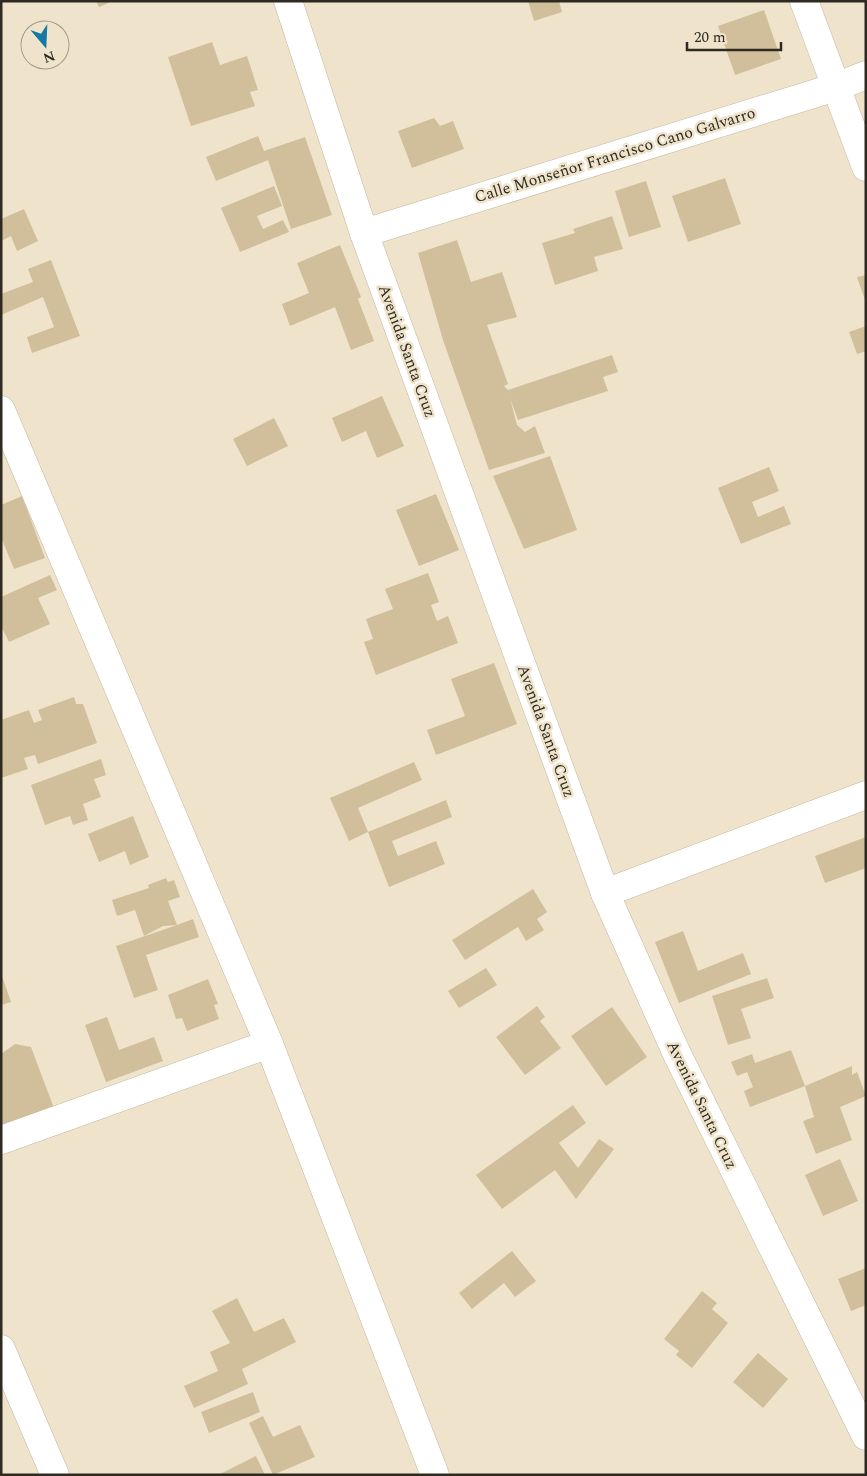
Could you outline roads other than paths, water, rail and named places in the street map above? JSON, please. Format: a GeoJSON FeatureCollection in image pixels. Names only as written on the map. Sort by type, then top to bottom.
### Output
{"type":"FeatureCollection","features":[{"type":"Feature","properties":{"kind":"street","name":"Avenida Santa Cruz"},"geometry":{"type":"LineString","coordinates":[[288,1],[364,233],[605,893],[677,1054],[866,1436]]}},
{"type":"Feature","properties":{"kind":"street"},"geometry":{"type":"LineString","coordinates":[[804,1],[866,167]]}},
{"type":"Feature","properties":{"kind":"street","name":"Calle Monseñor Francisco Cano Galvarro"},"geometry":{"type":"LineString","coordinates":[[364,233],[836,87],[866,75]]}},
{"type":"Feature","properties":{"kind":"street"},"geometry":{"type":"LineString","coordinates":[[3,420],[269,1044],[435,1475]]}},
{"type":"Feature","properties":{"kind":"street"},"geometry":{"type":"LineString","coordinates":[[605,893],[866,795]]}},
{"type":"Feature","properties":{"kind":"street"},"geometry":{"type":"LineString","coordinates":[[1,1140],[269,1044]]}},
{"type":"Feature","properties":{"kind":"street"},"geometry":{"type":"LineString","coordinates":[[1,1349],[55,1475]]}}]}
